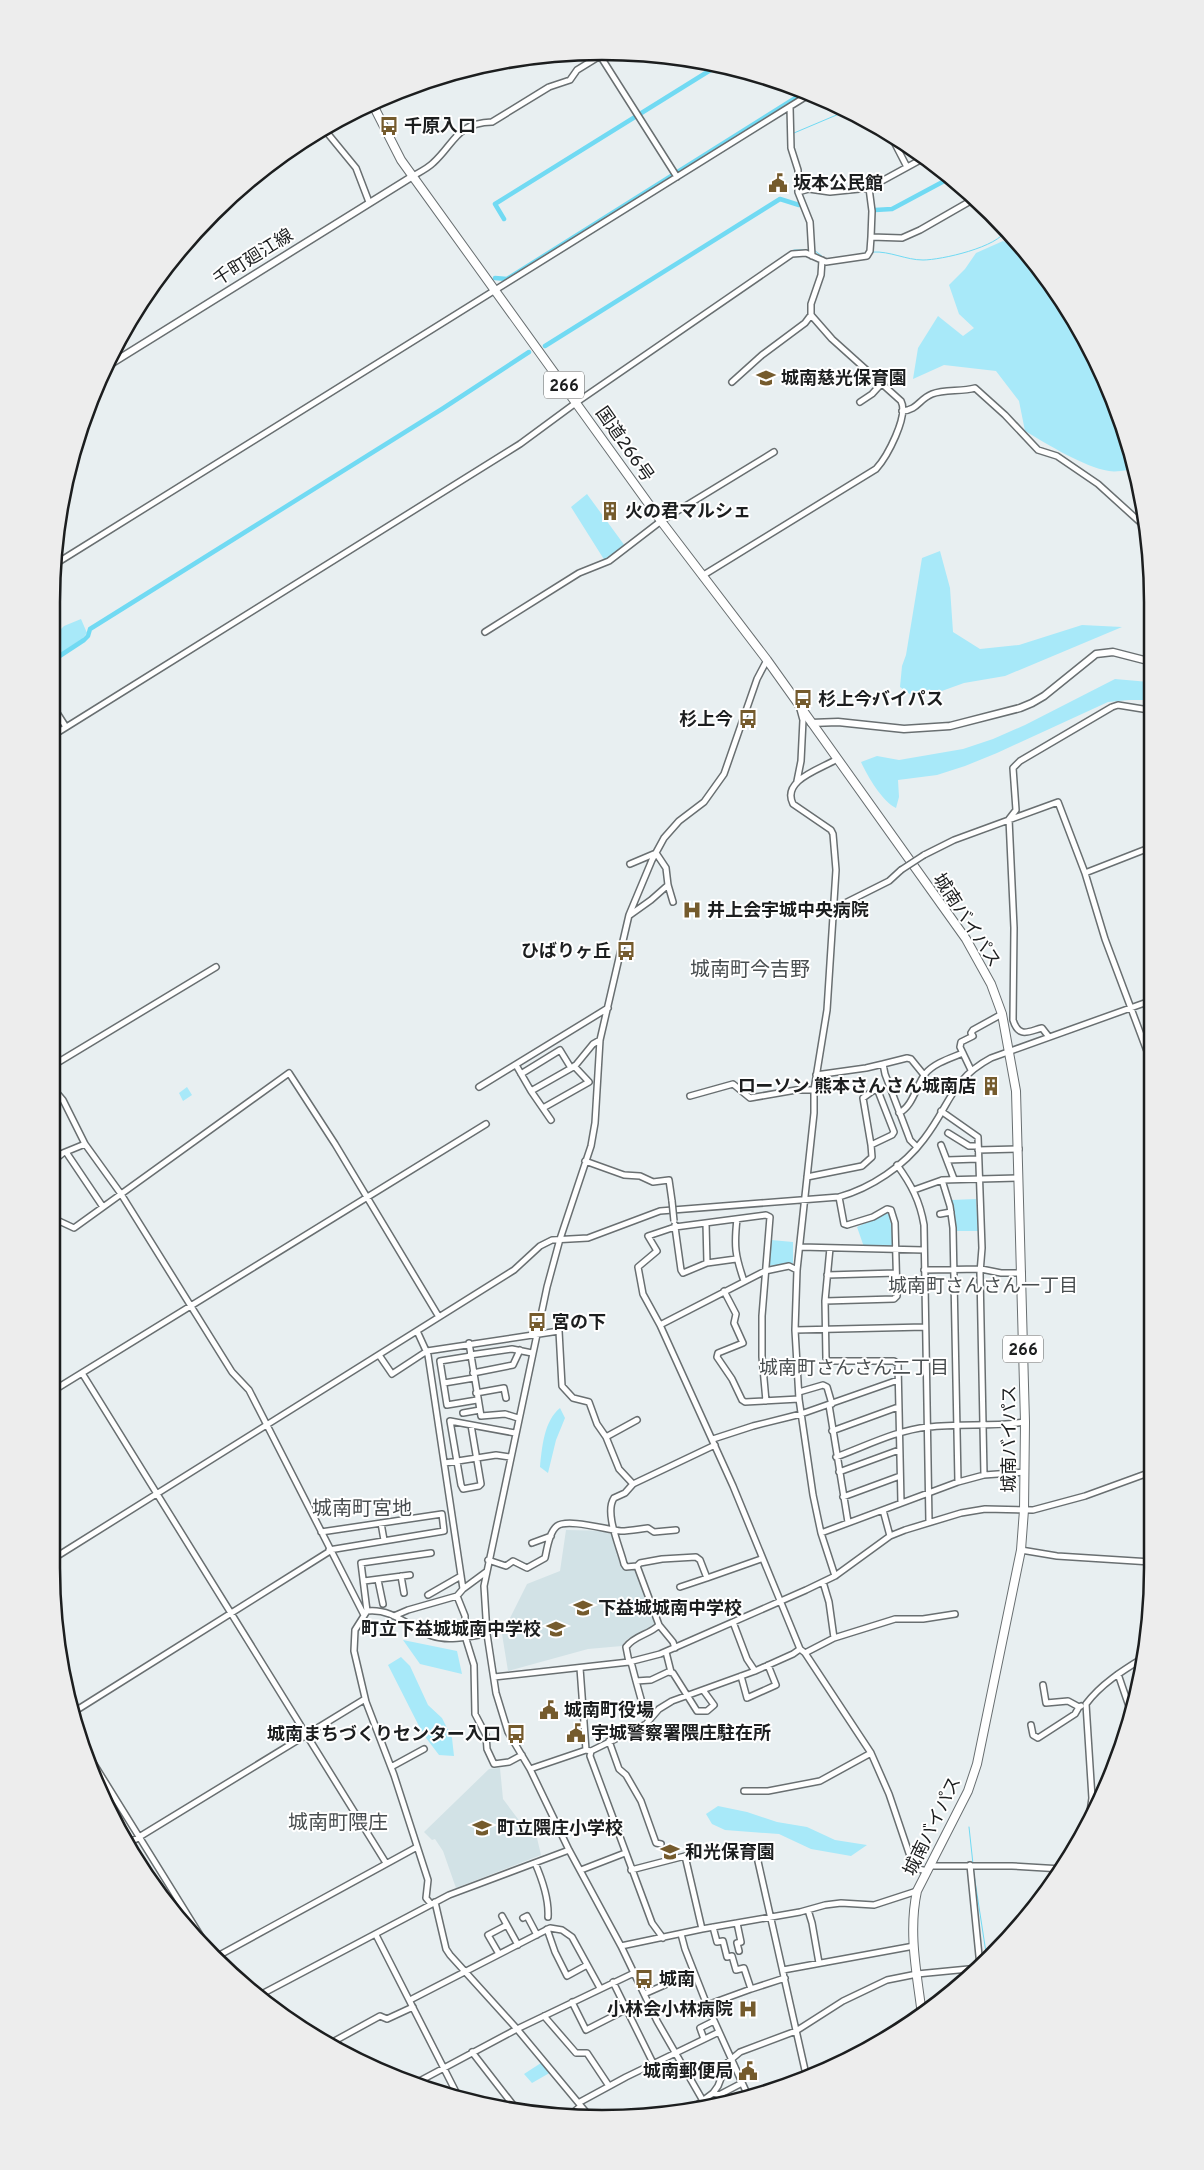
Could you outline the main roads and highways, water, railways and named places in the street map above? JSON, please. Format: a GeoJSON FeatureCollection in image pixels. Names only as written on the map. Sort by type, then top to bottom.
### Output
{"type":"FeatureCollection","features":[{"type":"Feature","properties":{"kind":"highway","name":"国道266号"},"geometry":{"type":"LineString","coordinates":[[375,110],[401,160],[494,292],[661,521],[812,723]]}},
{"type":"Feature","properties":{"kind":"highway","name":"城南バイパス"},"geometry":{"type":"LineString","coordinates":[[812,723],[966,940],[991,984],[1002,1014],[1016,1091],[1022,1273],[1024,1422],[1022,1550],[977,1764],[968,1790],[917,1891],[912,1914],[921,2006]]}},
{"type":"Feature","properties":{"kind":"main road","name":"千町廻江線"},"geometry":{"type":"LineString","coordinates":[[117,360],[413,176]]}},
{"type":"Feature","properties":{"kind":"main road"},"geometry":{"type":"LineString","coordinates":[[812,723],[838,722],[904,729],[950,726],[1020,708],[1032,703],[1044,696],[1096,654],[1113,652],[1144,660]]}},
{"type":"Feature","properties":{"kind":"waterway"},"geometry":{"type":"LineString","coordinates":[[504,219],[495,204],[710,70]]}},
{"type":"Feature","properties":{"kind":"waterway"},"geometry":{"type":"LineString","coordinates":[[495,278],[507,279],[797,97]]}},
{"type":"Feature","properties":{"kind":"waterway"},"geometry":{"type":"LineString","coordinates":[[794,133],[838,114]]}},
{"type":"Feature","properties":{"kind":"waterway"},"geometry":{"type":"LineString","coordinates":[[875,210],[892,209],[943,182]]}},
{"type":"Feature","properties":{"kind":"waterway"},"geometry":{"type":"LineString","coordinates":[[545,346],[780,199],[799,205]]}},
{"type":"Feature","properties":{"kind":"waterway"},"geometry":{"type":"LineString","coordinates":[[873,252],[917,260],[943,258],[981,247],[1001,236]]}},
{"type":"Feature","properties":{"kind":"waterway"},"geometry":{"type":"LineString","coordinates":[[790,252],[794,250],[811,250]]}},
{"type":"Feature","properties":{"kind":"waterway"},"geometry":{"type":"LineString","coordinates":[[814,250],[827,260]]}},
{"type":"Feature","properties":{"kind":"waterway"},"geometry":{"type":"LineString","coordinates":[[856,255],[866,253]]}},
{"type":"Feature","properties":{"kind":"waterway"},"geometry":{"type":"LineString","coordinates":[[584,394],[692,320]]}},
{"type":"Feature","properties":{"kind":"waterway"},"geometry":{"type":"LineString","coordinates":[[60,656],[84,640],[88,636],[90,629],[442,409],[529,352]]}},
{"type":"Feature","properties":{"kind":"waterway"},"geometry":{"type":"LineString","coordinates":[[969,1827],[973,1864]]}},
{"type":"Feature","properties":{"kind":"waterway"},"geometry":{"type":"LineString","coordinates":[[973,1868],[986,1950]]}},
{"type":"Feature","properties":{"kind":"place","name":"千原入口"},"geometry":{"type":"Point","coordinates":[389,126]}},
{"type":"Feature","properties":{"kind":"place","name":"坂本公民館"},"geometry":{"type":"Point","coordinates":[778,183]}},
{"type":"Feature","properties":{"kind":"place","name":"城南慈光保育園"},"geometry":{"type":"Point","coordinates":[766,378]}},
{"type":"Feature","properties":{"kind":"place","name":"火の君マルシェ"},"geometry":{"type":"Point","coordinates":[610,511]}},
{"type":"Feature","properties":{"kind":"place","name":"杉上今·バイパス"},"geometry":{"type":"Point","coordinates":[803,699]}},
{"type":"Feature","properties":{"kind":"place","name":"杉上今"},"geometry":{"type":"Point","coordinates":[748,719]}},
{"type":"Feature","properties":{"kind":"place","name":"井上会宇城中央病院"},"geometry":{"type":"Point","coordinates":[692,910]}},
{"type":"Feature","properties":{"kind":"place","name":"ひばりヶ丘"},"geometry":{"type":"Point","coordinates":[626,951]}},
{"type":"Feature","properties":{"kind":"place","name":"ローソン 熊本さんさん城南店"},"geometry":{"type":"Point","coordinates":[991,1086]}},
{"type":"Feature","properties":{"kind":"place","name":"宮の下"},"geometry":{"type":"Point","coordinates":[537,1322]}},
{"type":"Feature","properties":{"kind":"place","name":"下益城城南中学校"},"geometry":{"type":"Point","coordinates":[583,1608]}},
{"type":"Feature","properties":{"kind":"place","name":"町立下益城城南中学校"},"geometry":{"type":"Point","coordinates":[556,1629]}},
{"type":"Feature","properties":{"kind":"place","name":"城南町役場"},"geometry":{"type":"Point","coordinates":[549,1710]}},
{"type":"Feature","properties":{"kind":"place","name":"宇城警察署隈庄駐在所"},"geometry":{"type":"Point","coordinates":[576,1733]}},
{"type":"Feature","properties":{"kind":"place","name":"城南まちづくりセンター入口"},"geometry":{"type":"Point","coordinates":[516,1734]}},
{"type":"Feature","properties":{"kind":"place","name":"町立隈庄小学校"},"geometry":{"type":"Point","coordinates":[482,1828]}},
{"type":"Feature","properties":{"kind":"place","name":"和光保育園"},"geometry":{"type":"Point","coordinates":[670,1852]}},
{"type":"Feature","properties":{"kind":"place","name":"城南"},"geometry":{"type":"Point","coordinates":[644,1979]}},
{"type":"Feature","properties":{"kind":"place","name":"小林会小林病院"},"geometry":{"type":"Point","coordinates":[748,2009]}},
{"type":"Feature","properties":{"kind":"place","name":"城南郵便局"},"geometry":{"type":"Point","coordinates":[748,2071]}},
{"type":"Feature","properties":{"kind":"district","name":"城南町今吉野"},"geometry":{"type":"Point","coordinates":[750,969]}},
{"type":"Feature","properties":{"kind":"district","name":"城南町さんさん一丁目"},"geometry":{"type":"Point","coordinates":[983,1285]}},
{"type":"Feature","properties":{"kind":"district","name":"城南町さんさん二丁目"},"geometry":{"type":"Point","coordinates":[854,1367]}},
{"type":"Feature","properties":{"kind":"district","name":"城南町宮地"},"geometry":{"type":"Point","coordinates":[362,1508]}},
{"type":"Feature","properties":{"kind":"district","name":"城南町隈庄"},"geometry":{"type":"Point","coordinates":[338,1822]}}]}
